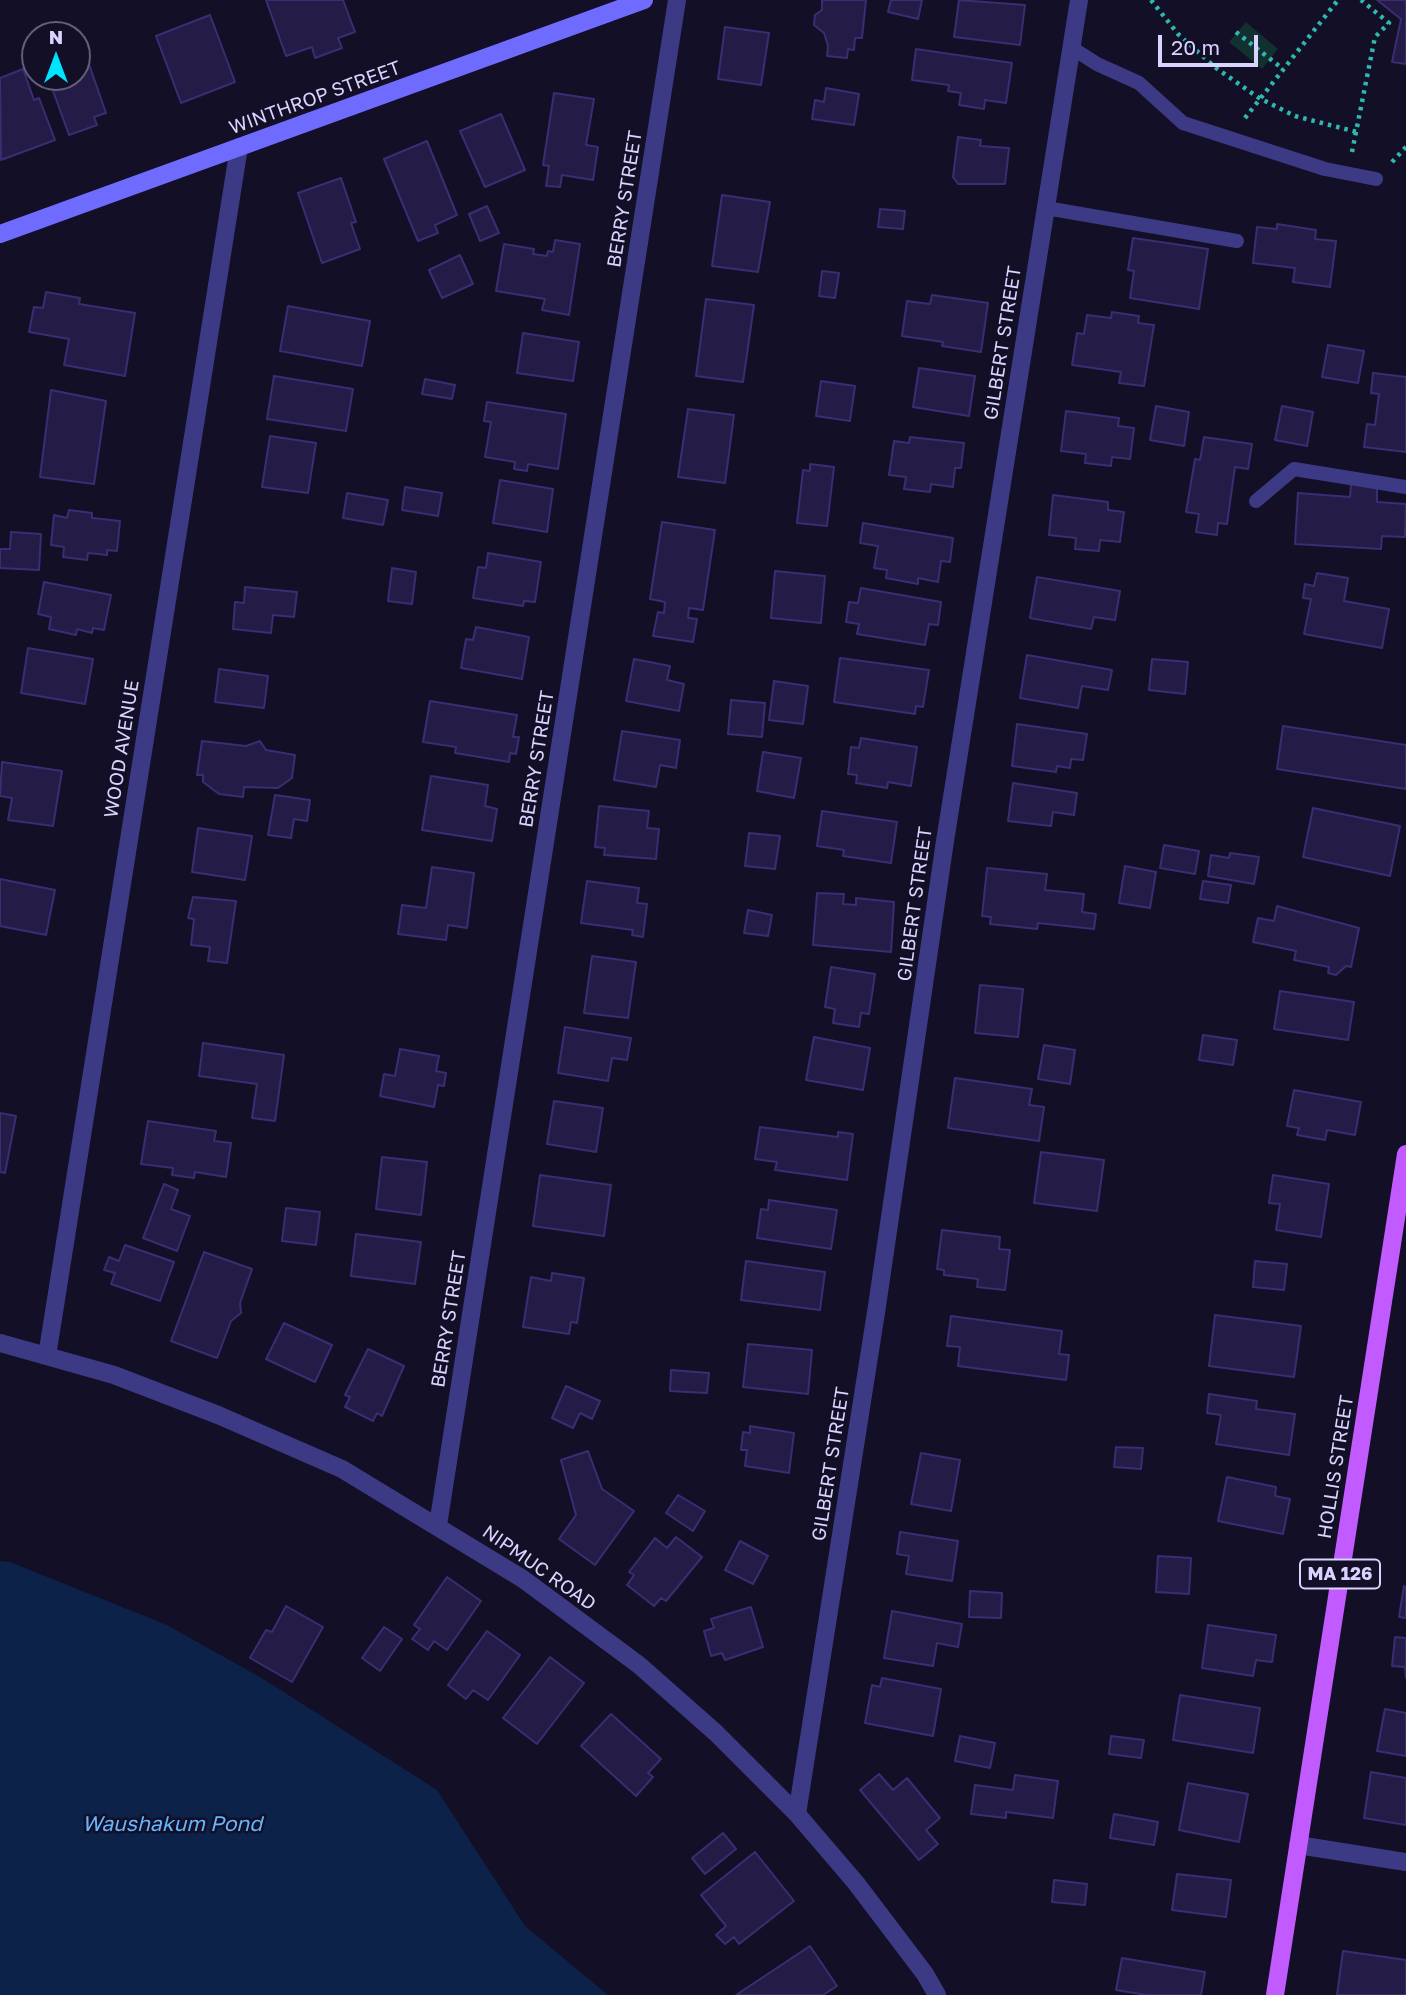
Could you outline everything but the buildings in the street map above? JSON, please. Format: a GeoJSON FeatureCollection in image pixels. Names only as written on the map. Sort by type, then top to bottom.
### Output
{"type":"FeatureCollection","features":[{"type":"Feature","properties":{"kind":"main road","name":"HOLLIS STREET"},"geometry":{"type":"LineString","coordinates":[[1275,1995],[1406,1154]]}},
{"type":"Feature","properties":{"kind":"street","name":"WINTHROP STREET"},"geometry":{"type":"LineString","coordinates":[[0,234],[644,0]]}},
{"type":"Feature","properties":{"kind":"street","name":"BERRY STREET"},"geometry":{"type":"LineString","coordinates":[[438,1525],[677,0]]}},
{"type":"Feature","properties":{"kind":"street","name":"GILBERT STREET"},"geometry":{"type":"LineString","coordinates":[[797,1814],[879,1292],[947,827],[1079,0]]}},
{"type":"Feature","properties":{"kind":"street","name":"WOOD AVENUE"},"geometry":{"type":"LineString","coordinates":[[47,1356],[239,147]]}},
{"type":"Feature","properties":{"kind":"street","name":"NIPMUC ROAD"},"geometry":{"type":"LineString","coordinates":[[0,1343],[114,1375],[230,1420],[341,1469],[438,1525],[523,1579],[639,1665],[716,1733],[797,1814],[856,1882],[925,1974],[937,1995]]}},
{"type":"Feature","properties":{"kind":"street"},"geometry":{"type":"LineString","coordinates":[[1298,1845],[1406,1862]]}},
{"type":"Feature","properties":{"kind":"lane"},"geometry":{"type":"LineString","coordinates":[[1072,48],[1097,64],[1139,83],[1183,122],[1325,169],[1376,179]]}},
{"type":"Feature","properties":{"kind":"lane"},"geometry":{"type":"LineString","coordinates":[[1046,208],[1237,242]]}},
{"type":"Feature","properties":{"kind":"lane"},"geometry":{"type":"LineString","coordinates":[[1256,501],[1294,469],[1406,487]]}},
{"type":"Feature","properties":{"kind":"path"},"geometry":{"type":"LineString","coordinates":[[1151,0],[1188,43],[1259,98],[1295,116],[1357,132]]}},
{"type":"Feature","properties":{"kind":"path"},"geometry":{"type":"LineString","coordinates":[[1259,98],[1338,0]]}},
{"type":"Feature","properties":{"kind":"path"},"geometry":{"type":"LineString","coordinates":[[1348,173],[1375,37],[1389,23],[1361,0]]}},
{"type":"Feature","properties":{"kind":"path"},"geometry":{"type":"LineString","coordinates":[[1236,32],[1283,69]]}},
{"type":"Feature","properties":{"kind":"green space"},"geometry":{"type":"Polygon","coordinates":[[[1246,22],[1278,49],[1262,69],[1229,42],[1246,22]]]}},
{"type":"Feature","properties":{"kind":"water","name":"Waushakum Pond"},"geometry":{"type":"Polygon","coordinates":[[[0,1561],[10,1562],[167,1625],[265,1680],[437,1790],[525,1926],[608,1995],[0,1995],[0,1561]]]}}]}
